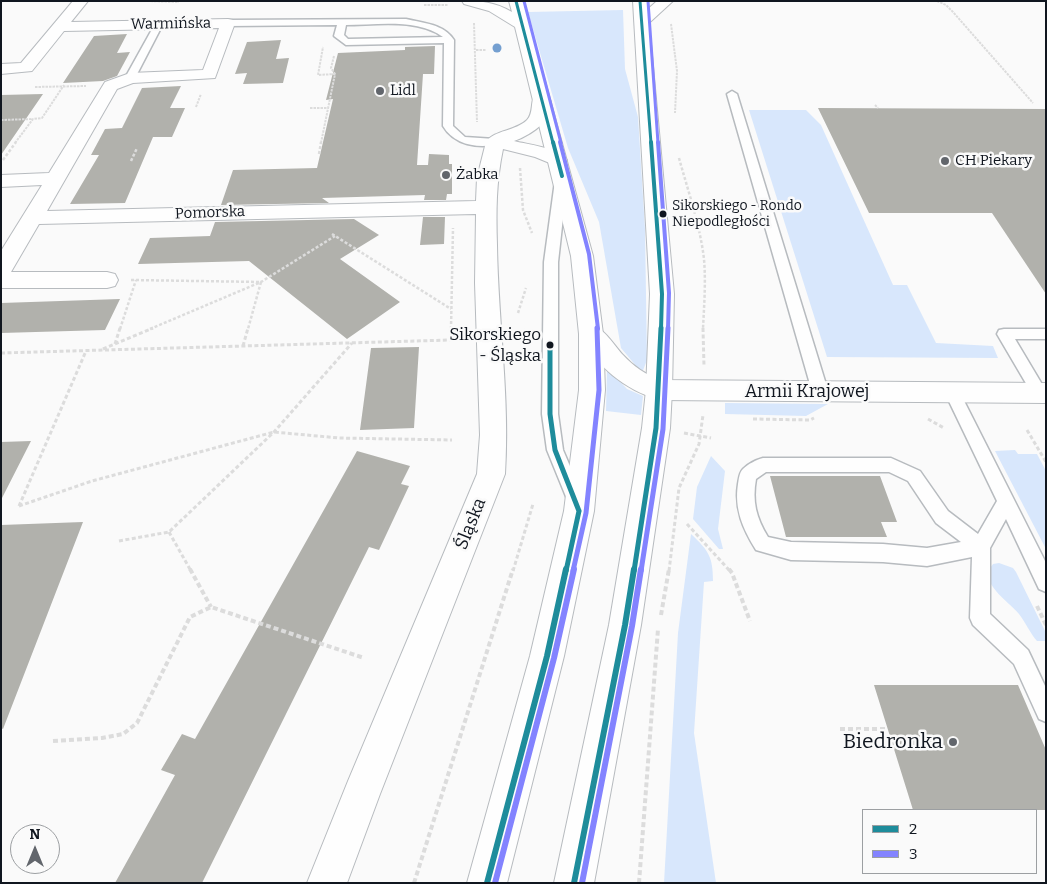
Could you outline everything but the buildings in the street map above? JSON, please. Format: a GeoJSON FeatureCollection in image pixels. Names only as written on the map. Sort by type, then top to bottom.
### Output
{"type":"FeatureCollection","features":[{"type":"Feature","properties":{"kind":"street"},"geometry":{"type":"LineString","coordinates":[[469,1],[494,8],[522,25]]}},
{"type":"Feature","properties":{"kind":"street"},"geometry":{"type":"LineString","coordinates":[[486,883],[547,656],[579,511],[590,418],[591,334],[582,256],[516,1]]}},
{"type":"Feature","properties":{"kind":"street"},"geometry":{"type":"LineString","coordinates":[[574,883],[625,625],[656,428],[659,390],[662,294],[640,1]]}},
{"type":"Feature","properties":{"kind":"street"},"geometry":{"type":"LineString","coordinates":[[641,22],[666,1]]}},
{"type":"Feature","properties":{"kind":"street"},"geometry":{"type":"LineString","coordinates":[[1,69],[32,74],[60,27],[80,3]]}},
{"type":"Feature","properties":{"kind":"street","name":"Warmińska"},"geometry":{"type":"LineString","coordinates":[[60,27],[228,23],[209,75],[130,78],[111,86]]}},
{"type":"Feature","properties":{"kind":"street"},"geometry":{"type":"LineString","coordinates":[[1,270],[111,86]]}},
{"type":"Feature","properties":{"kind":"street"},"geometry":{"type":"LineString","coordinates":[[495,142],[522,132],[533,124],[539,116],[541,98]]}},
{"type":"Feature","properties":{"kind":"street"},"geometry":{"type":"LineString","coordinates":[[495,142],[519,148],[559,168]]}},
{"type":"Feature","properties":{"kind":"street","name":"Śląska"},"geometry":{"type":"LineString","coordinates":[[327,883],[361,794],[491,474],[494,435],[486,282],[472,206],[487,178],[495,142]]}},
{"type":"Feature","properties":{"kind":"street"},"geometry":{"type":"LineString","coordinates":[[1,181],[54,179]]}},
{"type":"Feature","properties":{"kind":"street","name":"Pomorska"},"geometry":{"type":"LineString","coordinates":[[32,218],[472,206]]}},
{"type":"Feature","properties":{"kind":"street"},"geometry":{"type":"LineString","coordinates":[[1,280],[107,280]]}},
{"type":"Feature","properties":{"kind":"street","name":"Armii Krajowej"},"geometry":{"type":"LineString","coordinates":[[591,334],[622,371],[644,385],[659,390],[1042,394]]}},
{"type":"Feature","properties":{"kind":"lane"},"geometry":{"type":"LineString","coordinates":[[342,22],[339,36],[346,42],[449,40]]}},
{"type":"Feature","properties":{"kind":"lane"},"geometry":{"type":"LineString","coordinates":[[228,23],[416,23],[436,28],[446,35],[449,40],[448,126],[452,134],[473,142],[495,142]]}},
{"type":"Feature","properties":{"kind":"lane"},"geometry":{"type":"LineString","coordinates":[[130,78],[159,24]]}},
{"type":"Feature","properties":{"kind":"lane"},"geometry":{"type":"LineString","coordinates":[[732,94],[820,391]]}},
{"type":"Feature","properties":{"kind":"lane"},"geometry":{"type":"LineString","coordinates":[[559,168],[550,262],[550,414],[555,450],[579,511]]}},
{"type":"Feature","properties":{"kind":"lane"},"geometry":{"type":"LineString","coordinates":[[1042,394],[1004,334],[1046,334]]}},
{"type":"Feature","properties":{"kind":"lane"},"geometry":{"type":"LineString","coordinates":[[953,393],[1046,583]]}},
{"type":"Feature","properties":{"kind":"lane"},"geometry":{"type":"LineString","coordinates":[[763,465],[891,465],[914,476],[942,517],[981,547],[928,557],[883,552],[791,552],[762,544],[750,526],[748,518],[744,494],[748,475],[763,465]]}},
{"type":"Feature","properties":{"kind":"lane"},"geometry":{"type":"LineString","coordinates":[[1006,502],[981,547],[980,618],[1021,657],[1046,712]]}},
{"type":"Feature","properties":{"kind":"path"},"geometry":{"type":"LineString","coordinates":[[937,1],[946,5],[1033,103]]}},
{"type":"Feature","properties":{"kind":"path"},"geometry":{"type":"LineString","coordinates":[[946,5],[949,1]]}},
{"type":"Feature","properties":{"kind":"path"},"geometry":{"type":"LineString","coordinates":[[474,18],[477,88]]}},
{"type":"Feature","properties":{"kind":"path"},"geometry":{"type":"LineString","coordinates":[[670,18],[677,71],[674,118]]}},
{"type":"Feature","properties":{"kind":"path"},"geometry":{"type":"LineString","coordinates":[[319,154],[335,74],[318,75],[325,39]]}},
{"type":"Feature","properties":{"kind":"path"},"geometry":{"type":"LineString","coordinates":[[476,50],[486,50]]}},
{"type":"Feature","properties":{"kind":"path"},"geometry":{"type":"LineString","coordinates":[[32,74],[31,87],[111,86]]}},
{"type":"Feature","properties":{"kind":"path"},"geometry":{"type":"LineString","coordinates":[[1,120],[42,118],[64,86]]}},
{"type":"Feature","properties":{"kind":"path"},"geometry":{"type":"LineString","coordinates":[[875,105],[878,108]]}},
{"type":"Feature","properties":{"kind":"path"},"geometry":{"type":"LineString","coordinates":[[310,108],[328,108]]}},
{"type":"Feature","properties":{"kind":"path"},"geometry":{"type":"LineString","coordinates":[[1,162],[33,119]]}},
{"type":"Feature","properties":{"kind":"path"},"geometry":{"type":"LineString","coordinates":[[131,161],[137,148]]}},
{"type":"Feature","properties":{"kind":"path"},"geometry":{"type":"LineString","coordinates":[[519,148],[523,210],[532,233]]}},
{"type":"Feature","properties":{"kind":"path"},"geometry":{"type":"LineString","coordinates":[[660,618],[672,554],[680,488],[701,436],[704,391],[702,348],[705,274],[702,243],[696,212],[678,151]]}},
{"type":"Feature","properties":{"kind":"path"},"geometry":{"type":"LineString","coordinates":[[1,353],[451,340],[454,214],[472,206]]}},
{"type":"Feature","properties":{"kind":"path"},"geometry":{"type":"LineString","coordinates":[[327,231],[452,310]]}},
{"type":"Feature","properties":{"kind":"path"},"geometry":{"type":"LineString","coordinates":[[100,350],[261,282],[335,236]]}},
{"type":"Feature","properties":{"kind":"path"},"geometry":{"type":"LineString","coordinates":[[107,280],[261,282]]}},
{"type":"Feature","properties":{"kind":"path"},"geometry":{"type":"LineString","coordinates":[[115,344],[136,280]]}},
{"type":"Feature","properties":{"kind":"path"},"geometry":{"type":"LineString","coordinates":[[243,346],[261,282]]}},
{"type":"Feature","properties":{"kind":"path"},"geometry":{"type":"LineString","coordinates":[[119,542],[169,532],[274,432],[352,343]]}},
{"type":"Feature","properties":{"kind":"path"},"geometry":{"type":"LineString","coordinates":[[86,351],[19,506],[92,482],[274,432],[339,438],[452,440]]}},
{"type":"Feature","properties":{"kind":"path"},"geometry":{"type":"LineString","coordinates":[[1028,430],[1046,462]]}},
{"type":"Feature","properties":{"kind":"path"},"geometry":{"type":"LineString","coordinates":[[414,883],[533,504]]}},
{"type":"Feature","properties":{"kind":"path"},"geometry":{"type":"LineString","coordinates":[[687,524],[732,573],[750,621]]}},
{"type":"Feature","properties":{"kind":"path"},"geometry":{"type":"LineString","coordinates":[[169,532],[211,607],[364,658]]}},
{"type":"Feature","properties":{"kind":"path"},"geometry":{"type":"LineString","coordinates":[[53,741],[102,738],[123,734],[136,723],[190,617],[211,607]]}},
{"type":"Feature","properties":{"kind":"path"},"geometry":{"type":"LineString","coordinates":[[639,883],[659,627]]}},
{"type":"Feature","properties":{"kind":"path"},"geometry":{"type":"LineString","coordinates":[[840,729],[888,729]]}},
{"type":"Feature","properties":{"kind":"shaded area"},"geometry":{"type":"Polygon","coordinates":[[[623,10],[625,69],[638,117],[645,229],[647,360],[642,373],[621,348],[599,222],[568,148],[528,12],[623,10]]]}},
{"type":"Feature","properties":{"kind":"shaded area"},"geometry":{"type":"Polygon","coordinates":[[[749,110],[806,110],[821,125],[893,285],[907,285],[936,343],[993,346],[998,358],[827,357],[749,110]]]}},
{"type":"Feature","properties":{"kind":"shaded area"},"geometry":{"type":"Polygon","coordinates":[[[607,368],[627,389],[643,396],[641,415],[606,411],[607,368]]]}},
{"type":"Feature","properties":{"kind":"shaded area"},"geometry":{"type":"Polygon","coordinates":[[[725,403],[828,404],[806,416],[725,414],[725,403]]]}},
{"type":"Feature","properties":{"kind":"shaded area"},"geometry":{"type":"Polygon","coordinates":[[[1015,450],[1018,454],[1037,454],[1046,471],[1046,549],[995,451],[1015,450]]]}},
{"type":"Feature","properties":{"kind":"shaded area"},"geometry":{"type":"Polygon","coordinates":[[[711,456],[725,471],[718,529],[723,549],[719,549],[693,519],[697,487],[711,456]]]}},
{"type":"Feature","properties":{"kind":"shaded area"},"geometry":{"type":"Polygon","coordinates":[[[691,534],[709,555],[713,573],[713,581],[704,582],[694,733],[716,883],[664,883],[678,633],[691,534]]]}},
{"type":"Feature","properties":{"kind":"shaded area"},"geometry":{"type":"Polygon","coordinates":[[[999,563],[1013,568],[1016,572],[1046,633],[1046,641],[1037,641],[1019,614],[992,585],[989,571],[993,564],[999,563]]]}},
{"type":"Feature","properties":{"kind":"transit line","name":"2"},"geometry":{"type":"LineString","coordinates":[[516,1],[562,176]]}},
{"type":"Feature","properties":{"kind":"transit line","name":"3"},"geometry":{"type":"LineString","coordinates":[[495,883],[554,658],[586,513],[599,390],[598,333],[589,254],[524,1]]}},
{"type":"Feature","properties":{"kind":"transit line","name":"2"},"geometry":{"type":"LineString","coordinates":[[574,883],[625,625],[656,428],[659,390],[662,294],[640,1]]}},
{"type":"Feature","properties":{"kind":"transit line","name":"3"},"geometry":{"type":"LineString","coordinates":[[582,883],[632,626],[663,429],[666,391],[669,293],[648,1]]}},
{"type":"Feature","properties":{"kind":"transit line","name":"2"},"geometry":{"type":"LineString","coordinates":[[550,345],[550,414],[555,450],[579,511]]}},
{"type":"Feature","properties":{"kind":"transit line","name":"2"},"geometry":{"type":"LineString","coordinates":[[487,883],[547,656],[579,511]]}},
{"type":"Feature","properties":{"kind":"place","name":"Lidl"},"geometry":{"type":"Point","coordinates":[380,91]}},
{"type":"Feature","properties":{"kind":"place","name":"CH Piekary"},"geometry":{"type":"Point","coordinates":[945,161]}},
{"type":"Feature","properties":{"kind":"place","name":"Żabka"},"geometry":{"type":"Point","coordinates":[446,175]}},
{"type":"Feature","properties":{"kind":"place","name":"Sikorskiego - Rondo Niepodległości"},"geometry":{"type":"Point","coordinates":[663,214]}},
{"type":"Feature","properties":{"kind":"place","name":"Sikorskiego - Śląska"},"geometry":{"type":"Point","coordinates":[550,345]}},
{"type":"Feature","properties":{"kind":"place","name":"Biedronka"},"geometry":{"type":"Point","coordinates":[953,742]}}]}
